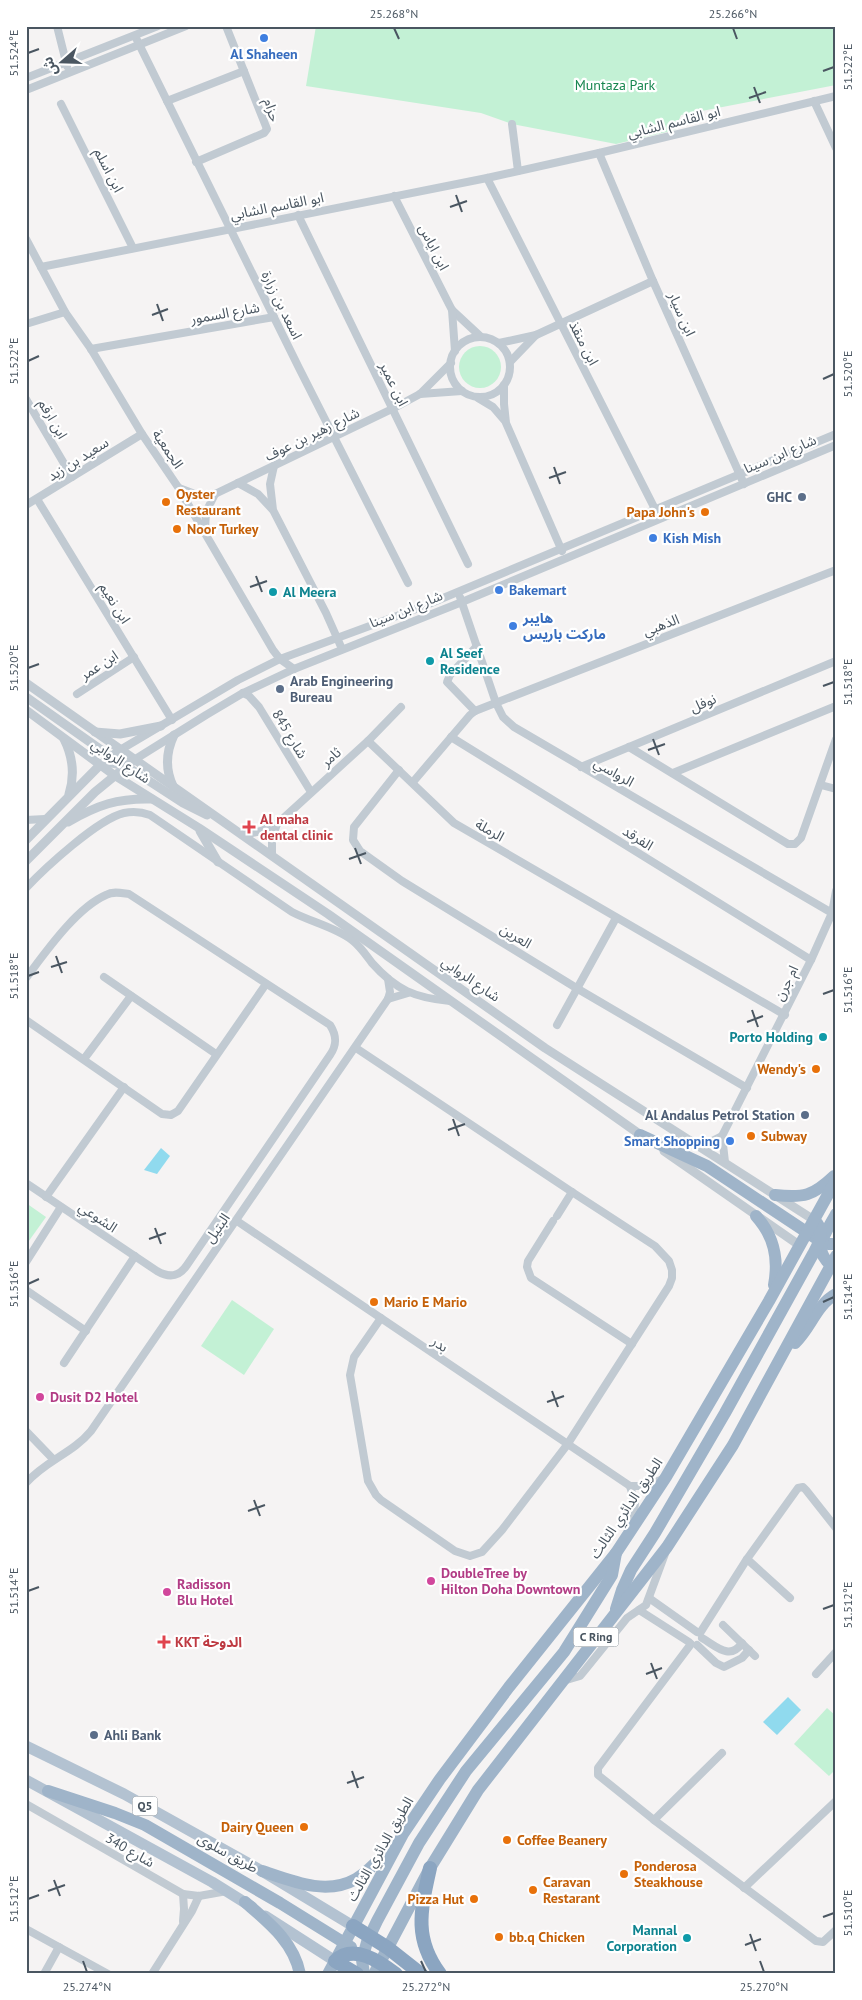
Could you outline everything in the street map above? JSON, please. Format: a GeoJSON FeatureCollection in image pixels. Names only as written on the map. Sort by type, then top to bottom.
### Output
{"type":"FeatureCollection","features":[{"type":"Feature","properties":{"kind":"highway"},"geometry":{"type":"LineString","coordinates":[[640,1135],[707,1166],[836,1251]]}},
{"type":"Feature","properties":{"kind":"highway"},"geometry":{"type":"LineString","coordinates":[[775,1195],[794,1197],[806,1195],[820,1189],[836,1175]]}},
{"type":"Feature","properties":{"kind":"highway","name":"الطريق الدائري الثالث"},"geometry":{"type":"LineString","coordinates":[[328,1974],[403,1834],[458,1754],[616,1553],[666,1476],[769,1300],[836,1180]]}},
{"type":"Feature","properties":{"kind":"highway"},"geometry":{"type":"LineString","coordinates":[[616,1611],[622,1590],[631,1570],[645,1550],[725,1414],[836,1214]]}},
{"type":"Feature","properties":{"kind":"highway"},"geometry":{"type":"LineString","coordinates":[[756,1216],[770,1236],[776,1259],[775,1279],[769,1300]]}},
{"type":"Feature","properties":{"kind":"highway"},"geometry":{"type":"LineString","coordinates":[[814,1220],[821,1230],[822,1255],[833,1260]]}},
{"type":"Feature","properties":{"kind":"highway"},"geometry":{"type":"LineString","coordinates":[[800,1245],[808,1240],[836,1244]]}},
{"type":"Feature","properties":{"kind":"highway","name":"C Ring"},"geometry":{"type":"LineString","coordinates":[[377,1968],[430,1868],[483,1783],[667,1547],[733,1445],[833,1260]]}},
{"type":"Feature","properties":{"kind":"highway"},"geometry":{"type":"LineString","coordinates":[[784,1353],[806,1331],[824,1302],[836,1294]]}},
{"type":"Feature","properties":{"kind":"highway"},"geometry":{"type":"LineString","coordinates":[[362,1954],[419,1843],[441,1807],[466,1771],[564,1652],[612,1574],[616,1553]]}},
{"type":"Feature","properties":{"kind":"highway"},"geometry":{"type":"LineString","coordinates":[[48,1791],[145,1825],[280,1903],[362,1954],[377,1968],[396,1974]]}},
{"type":"Feature","properties":{"kind":"highway"},"geometry":{"type":"LineString","coordinates":[[262,1872],[313,1886],[344,1884],[365,1873],[403,1834]]}},
{"type":"Feature","properties":{"kind":"highway"},"geometry":{"type":"LineString","coordinates":[[430,1868],[422,1904],[421,1928],[427,1953],[440,1974]]}},
{"type":"Feature","properties":{"kind":"highway"},"geometry":{"type":"LineString","coordinates":[[245,1902],[287,1944],[295,1956],[300,1974]]}},
{"type":"Feature","properties":{"kind":"highway"},"geometry":{"type":"LineString","coordinates":[[353,1926],[363,1938],[362,1964],[357,1973]]}},
{"type":"Feature","properties":{"kind":"highway","name":"طريق سلوى"},"geometry":{"type":"LineString","coordinates":[[353,1926],[388,1948],[421,1974]]}},
{"type":"Feature","properties":{"kind":"highway"},"geometry":{"type":"LineString","coordinates":[[335,1961],[349,1953],[379,1957],[388,1948]]}},
{"type":"Feature","properties":{"kind":"highway","name":"Q5"},"geometry":{"type":"LineString","coordinates":[[335,1961],[357,1973]]}},
{"type":"Feature","properties":{"kind":"main road","name":"طريق سلوى"},"geometry":{"type":"LineString","coordinates":[[26,1746],[124,1794],[353,1926]]}},
{"type":"Feature","properties":{"kind":"main road","name":"Q5"},"geometry":{"type":"LineString","coordinates":[[26,1780],[227,1891],[335,1961]]}},
{"type":"Feature","properties":{"kind":"street"},"geometry":{"type":"LineString","coordinates":[[57,26],[68,73]]}},
{"type":"Feature","properties":{"kind":"street"},"geometry":{"type":"LineString","coordinates":[[26,78],[158,26]]}},
{"type":"Feature","properties":{"kind":"street","name":"حزام"},"geometry":{"type":"LineString","coordinates":[[196,162],[266,132],[266,126],[226,26]]}},
{"type":"Feature","properties":{"kind":"street"},"geometry":{"type":"LineString","coordinates":[[26,90],[183,27]]}},
{"type":"Feature","properties":{"kind":"street","name":"اسعد بن زرارة"},"geometry":{"type":"LineString","coordinates":[[135,36],[196,162],[408,583]]}},
{"type":"Feature","properties":{"kind":"street"},"geometry":{"type":"LineString","coordinates":[[167,100],[244,71]]}},
{"type":"Feature","properties":{"kind":"street","name":"ابو القاسم الشابي"},"geometry":{"type":"LineString","coordinates":[[40,267],[487,178],[836,96]]}},
{"type":"Feature","properties":{"kind":"street"},"geometry":{"type":"LineString","coordinates":[[814,101],[836,148]]}},
{"type":"Feature","properties":{"kind":"street","name":"ابن اسلم"},"geometry":{"type":"LineString","coordinates":[[61,104],[133,248]]}},
{"type":"Feature","properties":{"kind":"street"},"geometry":{"type":"LineString","coordinates":[[512,124],[518,171]]}},
{"type":"Feature","properties":{"kind":"street","name":"ابن سيار"},"geometry":{"type":"LineString","coordinates":[[599,153],[653,281],[744,484]]}},
{"type":"Feature","properties":{"kind":"street","name":"ابن منقذ"},"geometry":{"type":"LineString","coordinates":[[487,178],[660,520]]}},
{"type":"Feature","properties":{"kind":"street","name":"ابن اياس"},"geometry":{"type":"LineString","coordinates":[[394,196],[452,310],[480,336]]}},
{"type":"Feature","properties":{"kind":"street","name":"ابن عمير"},"geometry":{"type":"LineString","coordinates":[[298,215],[468,564]]}},
{"type":"Feature","properties":{"kind":"street","name":"الجمعية"},"geometry":{"type":"LineString","coordinates":[[26,239],[65,312],[91,349],[142,434],[178,487],[280,659],[294,669]]}},
{"type":"Feature","properties":{"kind":"street"},"geometry":{"type":"LineString","coordinates":[[510,362],[536,336],[560,323],[653,281]]}},
{"type":"Feature","properties":{"kind":"street","name":"ابن اياس"},"geometry":{"type":"LineString","coordinates":[[452,310],[455,351]]}},
{"type":"Feature","properties":{"kind":"street"},"geometry":{"type":"LineString","coordinates":[[26,324],[65,312]]}},
{"type":"Feature","properties":{"kind":"street","name":"شارع السمور"},"geometry":{"type":"LineString","coordinates":[[91,349],[274,317]]}},
{"type":"Feature","properties":{"kind":"street"},"geometry":{"type":"LineString","coordinates":[[475,396],[489,396],[504,385],[509,376],[510,362],[507,353],[499,343],[480,336],[467,339],[455,351],[450,363],[452,376],[462,391],[475,396],[493,407],[506,423],[565,558]]}},
{"type":"Feature","properties":{"kind":"street"},"geometry":{"type":"LineString","coordinates":[[499,343],[536,336]]}},
{"type":"Feature","properties":{"kind":"street","name":"شارع زهير بن عوف"},"geometry":{"type":"LineString","coordinates":[[178,487],[195,494],[215,494],[420,394],[450,363]]}},
{"type":"Feature","properties":{"kind":"street"},"geometry":{"type":"LineString","coordinates":[[504,385],[506,423]]}},
{"type":"Feature","properties":{"kind":"street","name":"شارع زهير بن عوف"},"geometry":{"type":"LineString","coordinates":[[420,394],[462,391]]}},
{"type":"Feature","properties":{"kind":"street","name":"ابن ارقم"},"geometry":{"type":"LineString","coordinates":[[26,399],[72,477]]}},
{"type":"Feature","properties":{"kind":"street","name":"سعيد بن زيد"},"geometry":{"type":"LineString","coordinates":[[26,506],[142,434]]}},
{"type":"Feature","properties":{"kind":"street","name":"شارع ابن سينا"},"geometry":{"type":"LineString","coordinates":[[26,840],[109,757],[238,680],[280,659],[424,606],[458,590],[836,434]]}},
{"type":"Feature","properties":{"kind":"street","name":"شارع ابن سينا"},"geometry":{"type":"LineString","coordinates":[[26,862],[59,827],[114,775],[134,760],[243,693],[294,669],[462,602],[836,445]]}},
{"type":"Feature","properties":{"kind":"street"},"geometry":{"type":"LineString","coordinates":[[274,466],[270,484],[274,510],[342,649]]}},
{"type":"Feature","properties":{"kind":"street"},"geometry":{"type":"LineString","coordinates":[[238,483],[258,494],[274,510]]}},
{"type":"Feature","properties":{"kind":"street"},"geometry":{"type":"LineString","coordinates":[[205,532],[206,512],[215,494]]}},
{"type":"Feature","properties":{"kind":"street","name":"ابن نعيم"},"geometry":{"type":"LineString","coordinates":[[37,499],[172,720]]}},
{"type":"Feature","properties":{"kind":"street","name":"الذهبي"},"geometry":{"type":"LineString","coordinates":[[496,702],[836,570]]}},
{"type":"Feature","properties":{"kind":"street","name":"الرواسي"},"geometry":{"type":"LineString","coordinates":[[458,590],[496,702],[503,717],[514,727],[832,913]]}},
{"type":"Feature","properties":{"kind":"street"},"geometry":{"type":"LineString","coordinates":[[475,711],[447,682],[450,675],[477,646]]}},
{"type":"Feature","properties":{"kind":"street","name":"ابن عمر"},"geometry":{"type":"LineString","coordinates":[[77,694],[134,657]]}},
{"type":"Feature","properties":{"kind":"street","name":"نوفل"},"geometry":{"type":"LineString","coordinates":[[581,767],[836,662]]}},
{"type":"Feature","properties":{"kind":"street","name":"شارع الروابي"},"geometry":{"type":"LineString","coordinates":[[26,683],[93,732],[174,786],[545,1048],[698,1144],[814,1220]]}},
{"type":"Feature","properties":{"kind":"street","name":"شارع 845"},"geometry":{"type":"LineString","coordinates":[[243,693],[249,696],[259,707],[311,792]]}},
{"type":"Feature","properties":{"kind":"street"},"geometry":{"type":"LineString","coordinates":[[26,697],[109,757],[121,761],[134,760]]}},
{"type":"Feature","properties":{"kind":"street"},"geometry":{"type":"LineString","coordinates":[[413,782],[475,711],[496,702]]}},
{"type":"Feature","properties":{"kind":"street"},"geometry":{"type":"LineString","coordinates":[[673,773],[836,706]]}},
{"type":"Feature","properties":{"kind":"street","name":"ثامر"},"geometry":{"type":"LineString","coordinates":[[243,835],[277,824],[401,708]]}},
{"type":"Feature","properties":{"kind":"street","name":"شارع الروابي"},"geometry":{"type":"LineString","coordinates":[[26,710],[114,775],[199,828],[328,914],[640,1135],[800,1245]]}},
{"type":"Feature","properties":{"kind":"street"},"geometry":{"type":"LineString","coordinates":[[93,732],[120,734],[162,726]]}},
{"type":"Feature","properties":{"kind":"street"},"geometry":{"type":"LineString","coordinates":[[174,735],[169,749],[167,764],[174,786]]}},
{"type":"Feature","properties":{"kind":"street","name":"الفرقد"},"geometry":{"type":"LineString","coordinates":[[451,737],[812,960]]}},
{"type":"Feature","properties":{"kind":"street"},"geometry":{"type":"LineString","coordinates":[[64,738],[73,764],[73,777],[68,797]]}},
{"type":"Feature","properties":{"kind":"street"},"geometry":{"type":"LineString","coordinates":[[629,747],[788,844],[795,844],[801,838],[836,739]]}},
{"type":"Feature","properties":{"kind":"street","name":"الرملة"},"geometry":{"type":"LineString","coordinates":[[368,740],[454,823],[784,1015]]}},
{"type":"Feature","properties":{"kind":"street"},"geometry":{"type":"LineString","coordinates":[[100,765],[112,762],[126,766],[183,803],[224,822]]}},
{"type":"Feature","properties":{"kind":"street","name":"العرين"},"geometry":{"type":"LineString","coordinates":[[399,770],[354,827],[353,840],[360,851],[402,881],[578,989],[747,1088]]}},
{"type":"Feature","properties":{"kind":"street"},"geometry":{"type":"LineString","coordinates":[[826,770],[836,773]]}},
{"type":"Feature","properties":{"kind":"street"},"geometry":{"type":"LineString","coordinates":[[821,785],[836,789]]}},
{"type":"Feature","properties":{"kind":"street"},"geometry":{"type":"LineString","coordinates":[[59,827],[108,802],[124,799],[153,799]]}},
{"type":"Feature","properties":{"kind":"street"},"geometry":{"type":"LineString","coordinates":[[26,888],[49,866],[98,826],[115,816],[125,813],[142,812],[158,818],[218,862],[292,912],[310,922],[344,934],[362,949],[388,979],[408,993],[425,999],[450,1001]]}},
{"type":"Feature","properties":{"kind":"street"},"geometry":{"type":"LineString","coordinates":[[26,820],[37,821],[45,819]]}},
{"type":"Feature","properties":{"kind":"street"},"geometry":{"type":"LineString","coordinates":[[272,855],[272,839],[277,824]]}},
{"type":"Feature","properties":{"kind":"street"},"geometry":{"type":"LineString","coordinates":[[199,828],[218,862]]}},
{"type":"Feature","properties":{"kind":"street","name":"ام جرن"},"geometry":{"type":"LineString","coordinates":[[722,1136],[812,960],[832,913],[836,891]]}},
{"type":"Feature","properties":{"kind":"street"},"geometry":{"type":"LineString","coordinates":[[26,978],[51,944],[69,924],[98,899],[107,894],[118,892],[129,894],[266,984],[178,1111],[171,1115],[162,1114],[26,1020]]}},
{"type":"Feature","properties":{"kind":"street"},"geometry":{"type":"LineString","coordinates":[[558,1025],[616,918]]}},
{"type":"Feature","properties":{"kind":"street"},"geometry":{"type":"LineString","coordinates":[[104,977],[216,1054]]}},
{"type":"Feature","properties":{"kind":"street"},"geometry":{"type":"LineString","coordinates":[[388,979],[390,992],[388,999]]}},
{"type":"Feature","properties":{"kind":"street","name":"الشوعي"},"geometry":{"type":"LineString","coordinates":[[26,1183],[156,1271],[167,1276],[173,1276],[184,1270],[334,1050],[336,1037],[330,1025],[266,984]]}},
{"type":"Feature","properties":{"kind":"street"},"geometry":{"type":"LineString","coordinates":[[388,999],[408,993]]}},
{"type":"Feature","properties":{"kind":"street"},"geometry":{"type":"LineString","coordinates":[[84,1059],[131,996]]}},
{"type":"Feature","properties":{"kind":"street","name":"البتيل"},"geometry":{"type":"LineString","coordinates":[[26,1483],[38,1470],[78,1444],[91,1431],[388,999]]}},
{"type":"Feature","properties":{"kind":"street"},"geometry":{"type":"LineString","coordinates":[[356,1048],[655,1246],[669,1261],[672,1270],[672,1278],[668,1286],[567,1445],[487,1548],[476,1555],[470,1556],[455,1551],[396,1511],[376,1495],[368,1481],[350,1375],[354,1357],[381,1318]]}},
{"type":"Feature","properties":{"kind":"street"},"geometry":{"type":"LineString","coordinates":[[46,1197],[124,1087]]}},
{"type":"Feature","properties":{"kind":"street"},"geometry":{"type":"LineString","coordinates":[[698,1144],[710,1142],[722,1136],[725,1162]]}},
{"type":"Feature","properties":{"kind":"street"},"geometry":{"type":"LineString","coordinates":[[572,1192],[528,1261],[527,1267],[531,1278],[632,1344]]}},
{"type":"Feature","properties":{"kind":"street"},"geometry":{"type":"LineString","coordinates":[[26,1262],[61,1207]]}},
{"type":"Feature","properties":{"kind":"street","name":"بدر"},"geometry":{"type":"LineString","coordinates":[[237,1221],[630,1486]]}},
{"type":"Feature","properties":{"kind":"street"},"geometry":{"type":"LineString","coordinates":[[64,1363],[135,1256]]}},
{"type":"Feature","properties":{"kind":"street"},"geometry":{"type":"LineString","coordinates":[[26,1290],[86,1331]]}},
{"type":"Feature","properties":{"kind":"street"},"geometry":{"type":"LineString","coordinates":[[26,1431],[53,1459]]}},
{"type":"Feature","properties":{"kind":"street"},"geometry":{"type":"LineString","coordinates":[[630,1530],[635,1512],[630,1486],[646,1486],[666,1476]]}},
{"type":"Feature","properties":{"kind":"street"},"geometry":{"type":"LineString","coordinates":[[836,1528],[806,1490],[802,1487],[798,1488],[747,1559],[696,1639],[598,1772],[600,1778],[654,1820],[819,1942],[823,1942],[836,1930]]}},
{"type":"Feature","properties":{"kind":"street"},"geometry":{"type":"LineString","coordinates":[[563,1681],[580,1676],[627,1618],[646,1605],[651,1589],[665,1560],[667,1547]]}},
{"type":"Feature","properties":{"kind":"street"},"geometry":{"type":"LineString","coordinates":[[747,1559],[790,1598]]}},
{"type":"Feature","properties":{"kind":"street"},"geometry":{"type":"LineString","coordinates":[[649,1598],[696,1639],[716,1663],[724,1667],[742,1658],[748,1650]]}},
{"type":"Feature","properties":{"kind":"street"},"geometry":{"type":"LineString","coordinates":[[639,1610],[726,1652],[734,1652],[742,1643]]}},
{"type":"Feature","properties":{"kind":"street"},"geometry":{"type":"LineString","coordinates":[[723,1625],[755,1656]]}},
{"type":"Feature","properties":{"kind":"street"},"geometry":{"type":"LineString","coordinates":[[816,1674],[836,1652]]}},
{"type":"Feature","properties":{"kind":"street"},"geometry":{"type":"LineString","coordinates":[[654,1820],[722,1753]]}},
{"type":"Feature","properties":{"kind":"street"},"geometry":{"type":"LineString","coordinates":[[744,1888],[836,1801]]}},
{"type":"Feature","properties":{"kind":"street","name":"شارع 340"},"geometry":{"type":"LineString","coordinates":[[26,1804],[182,1894],[198,1896],[227,1891]]}},
{"type":"Feature","properties":{"kind":"street"},"geometry":{"type":"LineString","coordinates":[[182,1894],[183,1922]]}},
{"type":"Feature","properties":{"kind":"street"},"geometry":{"type":"LineString","coordinates":[[152,1974],[183,1922],[192,1911],[198,1896]]}},
{"type":"Feature","properties":{"kind":"street"},"geometry":{"type":"LineString","coordinates":[[26,1929],[108,1974]]}},
{"type":"Feature","properties":{"kind":"street"},"geometry":{"type":"LineString","coordinates":[[44,1974],[59,1947]]}},
{"type":"Feature","properties":{"kind":"green space","name":"Muntaza Park"},"geometry":{"type":"Polygon","coordinates":[[[316,26],[836,26],[836,85],[681,115],[675,130],[616,144],[512,124],[481,113],[306,86],[316,26]]]}},
{"type":"Feature","properties":{"kind":"green space"},"geometry":{"type":"Polygon","coordinates":[[[480,346],[495,352],[501,367],[495,382],[480,388],[465,382],[459,367],[465,352],[480,346]]]}},
{"type":"Feature","properties":{"kind":"green space"},"geometry":{"type":"Polygon","coordinates":[[[26,1203],[46,1217],[26,1245],[26,1203]]]}},
{"type":"Feature","properties":{"kind":"green space"},"geometry":{"type":"Polygon","coordinates":[[[232,1300],[274,1329],[244,1375],[201,1346],[232,1300]]]}},
{"type":"Feature","properties":{"kind":"green space"},"geometry":{"type":"Polygon","coordinates":[[[827,1708],[836,1716],[836,1769],[829,1776],[794,1744],[827,1708]]]}},
{"type":"Feature","properties":{"kind":"water"},"geometry":{"type":"Polygon","coordinates":[[[161,1148],[170,1156],[157,1174],[144,1170],[161,1148]]]}},
{"type":"Feature","properties":{"kind":"water"},"geometry":{"type":"Polygon","coordinates":[[[788,1697],[801,1710],[777,1735],[763,1722],[788,1697]]]}},
{"type":"Feature","properties":{"kind":"place","name":"Al Shaheen"},"geometry":{"type":"Point","coordinates":[264,38]}},
{"type":"Feature","properties":{"kind":"place","name":"GHC"},"geometry":{"type":"Point","coordinates":[802,497]}},
{"type":"Feature","properties":{"kind":"place","name":"Oyster Restaurant"},"geometry":{"type":"Point","coordinates":[166,502]}},
{"type":"Feature","properties":{"kind":"place","name":"Papa John's"},"geometry":{"type":"Point","coordinates":[705,512]}},
{"type":"Feature","properties":{"kind":"place","name":"Noor Turkey"},"geometry":{"type":"Point","coordinates":[177,529]}},
{"type":"Feature","properties":{"kind":"place","name":"Kish Mish"},"geometry":{"type":"Point","coordinates":[653,538]}},
{"type":"Feature","properties":{"kind":"place","name":"Bakemart"},"geometry":{"type":"Point","coordinates":[499,590]}},
{"type":"Feature","properties":{"kind":"place","name":"Al Meera"},"geometry":{"type":"Point","coordinates":[273,592]}},
{"type":"Feature","properties":{"kind":"place","name":"هايبر ماركت باريس"},"geometry":{"type":"Point","coordinates":[513,626]}},
{"type":"Feature","properties":{"kind":"place","name":"Al Seef Residence"},"geometry":{"type":"Point","coordinates":[430,661]}},
{"type":"Feature","properties":{"kind":"place","name":"Arab Engineering Bureau"},"geometry":{"type":"Point","coordinates":[280,689]}},
{"type":"Feature","properties":{"kind":"place","name":"Al maha dental clinic"},"geometry":{"type":"Point","coordinates":[249,827]}},
{"type":"Feature","properties":{"kind":"place","name":"Porto Holding"},"geometry":{"type":"Point","coordinates":[823,1037]}},
{"type":"Feature","properties":{"kind":"place","name":"Wendy's"},"geometry":{"type":"Point","coordinates":[816,1069]}},
{"type":"Feature","properties":{"kind":"place","name":"Al Andalus Petrol Station"},"geometry":{"type":"Point","coordinates":[805,1115]}},
{"type":"Feature","properties":{"kind":"place","name":"Subway"},"geometry":{"type":"Point","coordinates":[751,1136]}},
{"type":"Feature","properties":{"kind":"place","name":"Smart Shopping"},"geometry":{"type":"Point","coordinates":[730,1141]}},
{"type":"Feature","properties":{"kind":"place","name":"Mario E Mario"},"geometry":{"type":"Point","coordinates":[374,1302]}},
{"type":"Feature","properties":{"kind":"place","name":"Dusit D2 Hotel"},"geometry":{"type":"Point","coordinates":[40,1397]}},
{"type":"Feature","properties":{"kind":"place","name":"DoubleTree by Hilton Doha Downtown"},"geometry":{"type":"Point","coordinates":[431,1581]}},
{"type":"Feature","properties":{"kind":"place","name":"Radisson Blu Hotel"},"geometry":{"type":"Point","coordinates":[167,1592]}},
{"type":"Feature","properties":{"kind":"place","name":"KKT الدوحة"},"geometry":{"type":"Point","coordinates":[164,1642]}},
{"type":"Feature","properties":{"kind":"place","name":"Ahli Bank"},"geometry":{"type":"Point","coordinates":[94,1735]}},
{"type":"Feature","properties":{"kind":"place","name":"Dairy Queen"},"geometry":{"type":"Point","coordinates":[304,1827]}},
{"type":"Feature","properties":{"kind":"place","name":"Coffee Beanery"},"geometry":{"type":"Point","coordinates":[507,1840]}},
{"type":"Feature","properties":{"kind":"place","name":"Ponderosa Steakhouse"},"geometry":{"type":"Point","coordinates":[624,1874]}},
{"type":"Feature","properties":{"kind":"place","name":"Caravan Restarant"},"geometry":{"type":"Point","coordinates":[533,1890]}},
{"type":"Feature","properties":{"kind":"place","name":"Pizza Hut"},"geometry":{"type":"Point","coordinates":[474,1899]}},
{"type":"Feature","properties":{"kind":"place","name":"bb.q Chicken"},"geometry":{"type":"Point","coordinates":[499,1937]}},
{"type":"Feature","properties":{"kind":"place","name":"Mannal Corporation"},"geometry":{"type":"Point","coordinates":[687,1938]}}]}
